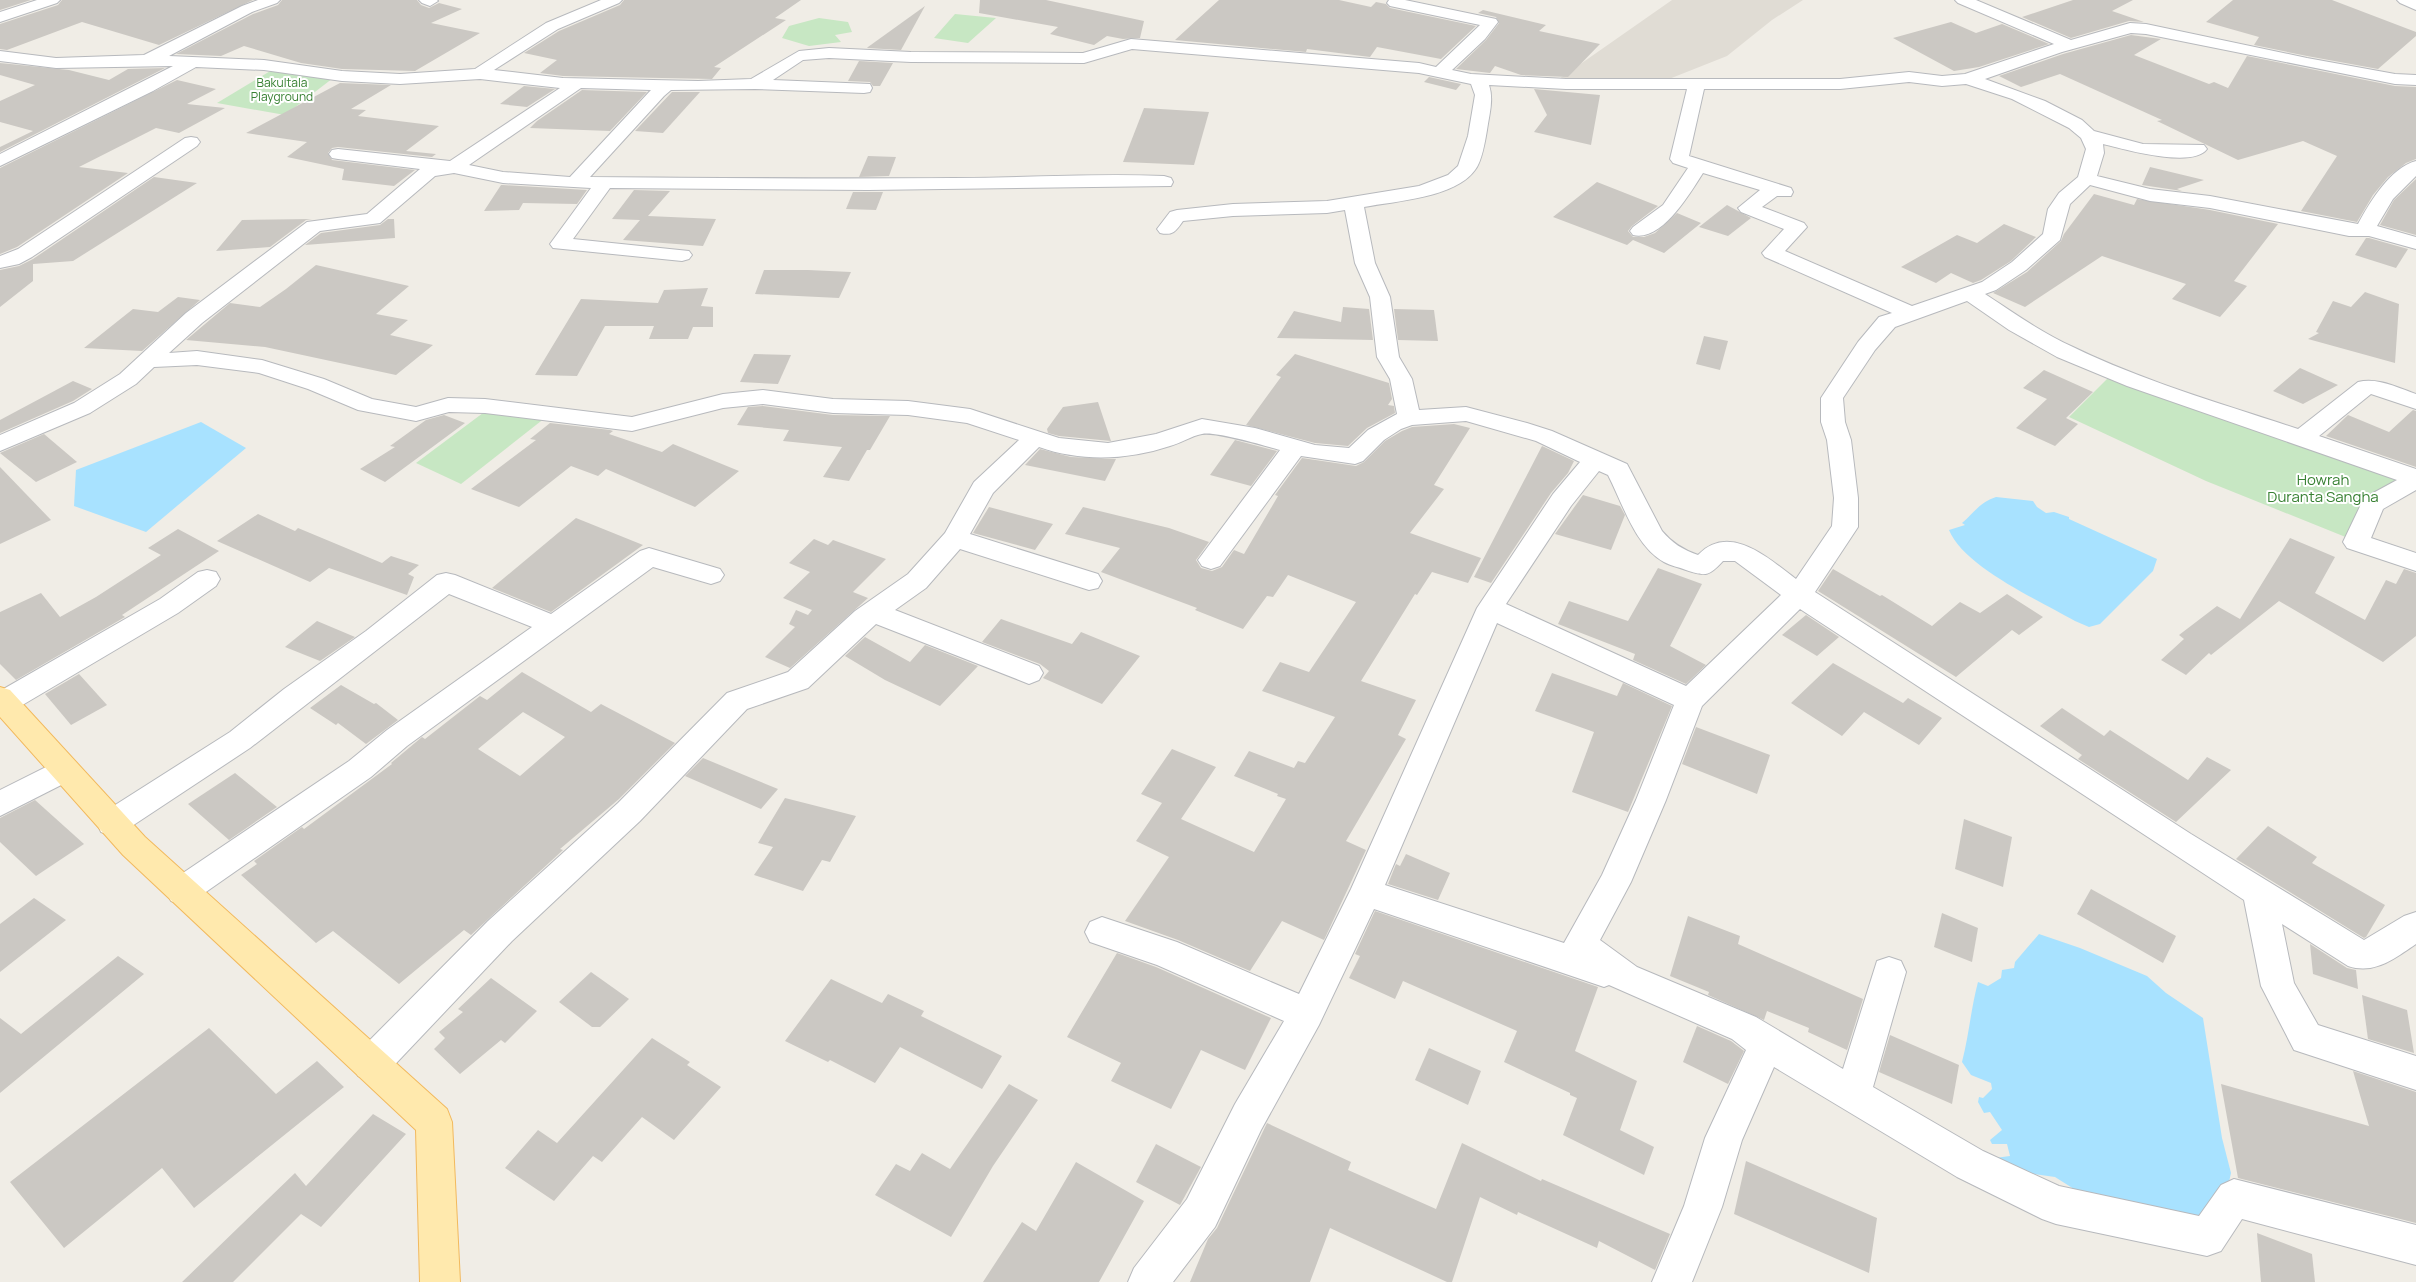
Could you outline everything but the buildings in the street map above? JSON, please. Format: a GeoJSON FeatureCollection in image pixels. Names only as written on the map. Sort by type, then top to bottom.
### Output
{"type":"FeatureCollection","features":[{"type":"Feature","properties":{"kind":"main road"},"geometry":{"type":"LineString","coordinates":[[2,700],[112,823],[182,891],[434,1122],[440,1282]]}},
{"type":"Feature","properties":{"kind":"street"},"geometry":{"type":"LineString","coordinates":[[0,17],[52,0]]}},
{"type":"Feature","properties":{"kind":"street"},"geometry":{"type":"LineString","coordinates":[[148,60],[247,9],[272,0]]}},
{"type":"Feature","properties":{"kind":"street"},"geometry":{"type":"LineString","coordinates":[[573,0],[610,2]]}},
{"type":"Feature","properties":{"kind":"street"},"geometry":{"type":"LineString","coordinates":[[1397,0],[1395,3],[1490,22],[1479,36],[1439,73]]}},
{"type":"Feature","properties":{"kind":"street"},"geometry":{"type":"LineString","coordinates":[[1963,0],[2070,45]]}},
{"type":"Feature","properties":{"kind":"street"},"geometry":{"type":"LineString","coordinates":[[2405,0],[2416,5]]}},
{"type":"Feature","properties":{"kind":"street"},"geometry":{"type":"LineString","coordinates":[[480,74],[511,50],[552,26],[610,2]]}},
{"type":"Feature","properties":{"kind":"street"},"geometry":{"type":"LineString","coordinates":[[755,84],[799,56],[829,53],[911,57],[1084,58],[1131,44],[1418,68],[1478,79],[1566,84],[1840,84],[1908,77],[1942,81],[1967,79],[1994,71],[2017,60],[2130,28],[2146,29],[2317,65],[2395,79],[2416,80]]}},
{"type":"Feature","properties":{"kind":"street"},"geometry":{"type":"LineString","coordinates":[[0,56],[19,60],[84,63],[148,60],[264,66],[342,76],[400,79],[480,74],[578,83],[755,84],[864,88]]}},
{"type":"Feature","properties":{"kind":"street"},"geometry":{"type":"LineString","coordinates":[[0,66],[19,60]]}},
{"type":"Feature","properties":{"kind":"street"},"geometry":{"type":"LineString","coordinates":[[0,161],[147,87],[192,62]]}},
{"type":"Feature","properties":{"kind":"street"},"geometry":{"type":"LineString","coordinates":[[1167,229],[1177,216],[1233,210],[1327,207],[1423,191],[1455,179],[1468,168],[1481,114],[1484,95],[1478,79]]}},
{"type":"Feature","properties":{"kind":"street"},"geometry":{"type":"LineString","coordinates":[[1967,79],[2002,89],[2043,105],[2090,135],[2143,149],[2192,152],[2198,149]]}},
{"type":"Feature","properties":{"kind":"street"},"geometry":{"type":"LineString","coordinates":[[0,444],[82,408],[128,379],[194,318],[314,226],[373,218],[429,171],[454,167],[578,83]]}},
{"type":"Feature","properties":{"kind":"street"},"geometry":{"type":"LineString","coordinates":[[1697,84],[1683,136],[1680,159],[1779,190],[1748,208],[1797,227],[1772,253],[1912,314]]}},
{"type":"Feature","properties":{"kind":"street"},"geometry":{"type":"LineString","coordinates":[[576,181],[658,92],[668,85]]}},
{"type":"Feature","properties":{"kind":"street"},"geometry":{"type":"LineString","coordinates":[[1625,978],[1580,944],[1615,882],[1690,700],[1799,595],[1845,527],[1846,498],[1840,440],[1833,422],[1832,398],[1849,376],[1866,347],[1887,322],[1989,286],[2019,266],[2053,236],[2054,220],[2065,195],[2087,179],[2095,147],[2090,135]]}},
{"type":"Feature","properties":{"kind":"street"},"geometry":{"type":"LineString","coordinates":[[0,262],[12,260],[25,253],[191,142]]}},
{"type":"Feature","properties":{"kind":"street"},"geometry":{"type":"LineString","coordinates":[[338,154],[454,167],[467,171],[522,178],[605,182],[788,186],[1080,183],[1118,180],[1164,182]]}},
{"type":"Feature","properties":{"kind":"street"},"geometry":{"type":"LineString","coordinates":[[1640,231],[1670,209],[1700,166]]}},
{"type":"Feature","properties":{"kind":"street"},"geometry":{"type":"LineString","coordinates":[[2365,230],[2377,207],[2398,179],[2416,168]]}},
{"type":"Feature","properties":{"kind":"street"},"geometry":{"type":"LineString","coordinates":[[2087,179],[2150,195],[2210,202],[2349,230],[2365,230],[2416,243]]}},
{"type":"Feature","properties":{"kind":"street"},"geometry":{"type":"LineString","coordinates":[[605,182],[560,244],[682,255]]}},
{"type":"Feature","properties":{"kind":"street"},"geometry":{"type":"LineString","coordinates":[[1353,202],[1365,263],[1380,297],[1388,358],[1401,379],[1409,418]]}},
{"type":"Feature","properties":{"kind":"street"},"geometry":{"type":"LineString","coordinates":[[1969,293],[2017,325],[2065,352],[2204,407],[2302,438],[2416,479]]}},
{"type":"Feature","properties":{"kind":"street"},"geometry":{"type":"LineString","coordinates":[[148,361],[197,358],[262,367],[316,384],[366,405],[416,414],[448,405],[485,406],[632,424],[723,401],[763,397],[833,406],[908,408],[970,416],[1056,445],[1108,451],[1161,441],[1202,426],[1255,434],[1314,452],[1355,456],[1376,435],[1393,424],[1409,418],[1466,414],[1527,430],[1618,470],[1651,535],[1674,556],[1703,566],[1716,552],[1741,552],[1799,595],[2180,843],[2360,955],[2374,953],[2416,926]]}},
{"type":"Feature","properties":{"kind":"street"},"geometry":{"type":"LineString","coordinates":[[2302,438],[2366,387],[2380,389],[2416,402]]}},
{"type":"Feature","properties":{"kind":"street"},"geometry":{"type":"LineString","coordinates":[[371,1064],[500,931],[629,812],[738,700],[798,680],[874,612],[917,581],[955,538],[983,488],[1035,438]]}},
{"type":"Feature","properties":{"kind":"street"},"geometry":{"type":"LineString","coordinates":[[1210,560],[1295,447]]}},
{"type":"Feature","properties":{"kind":"street"},"geometry":{"type":"LineString","coordinates":[[1148,1282],[1201,1213],[1248,1117],[1307,1014],[1366,892],[1490,608],[1562,500],[1595,460]]}},
{"type":"Feature","properties":{"kind":"street"},"geometry":{"type":"LineString","coordinates":[[2416,479],[2373,504],[2356,542],[2416,562]]}},
{"type":"Feature","properties":{"kind":"street"},"geometry":{"type":"LineString","coordinates":[[955,538],[1089,581]]}},
{"type":"Feature","properties":{"kind":"street"},"geometry":{"type":"LineString","coordinates":[[182,891],[360,769],[397,738],[650,557],[711,575]]}},
{"type":"Feature","properties":{"kind":"street"},"geometry":{"type":"LineString","coordinates":[[2,700],[169,606],[207,579]]}},
{"type":"Feature","properties":{"kind":"street"},"geometry":{"type":"LineString","coordinates":[[112,823],[240,740],[294,697],[376,638],[446,582],[555,626]]}},
{"type":"Feature","properties":{"kind":"street"},"geometry":{"type":"LineString","coordinates":[[1490,608],[1690,700]]}},
{"type":"Feature","properties":{"kind":"street"},"geometry":{"type":"LineString","coordinates":[[874,612],[1029,673]]}},
{"type":"Feature","properties":{"kind":"street"},"geometry":{"type":"LineString","coordinates":[[0,804],[64,770]]}},
{"type":"Feature","properties":{"kind":"street"},"geometry":{"type":"LineString","coordinates":[[1366,892],[1625,978],[1744,1028],[1767,1044],[1970,1164],[2056,1204],[2207,1237],[2234,1198],[2416,1245]]}},
{"type":"Feature","properties":{"kind":"street"},"geometry":{"type":"LineString","coordinates":[[2260,893],[2278,986],[2306,1038],[2416,1073]]}},
{"type":"Feature","properties":{"kind":"street"},"geometry":{"type":"LineString","coordinates":[[1102,932],[1165,952],[1307,1014]]}},
{"type":"Feature","properties":{"kind":"street"},"geometry":{"type":"LineString","coordinates":[[1853,1095],[1889,972]]}},
{"type":"Feature","properties":{"kind":"street"},"geometry":{"type":"LineString","coordinates":[[1672,1282],[1703,1207],[1724,1138],[1767,1044]]}},
{"type":"Feature","properties":{"kind":"shaded area"},"geometry":{"type":"Polygon","coordinates":[[[1672,0],[1803,0],[1772,20],[1727,56],[1669,79],[1559,79],[1672,0]]]}},
{"type":"Feature","properties":{"kind":"green space"},"geometry":{"type":"Polygon","coordinates":[[[955,14],[996,18],[968,43],[934,38],[955,14]]]}},
{"type":"Feature","properties":{"kind":"green space"},"geometry":{"type":"Polygon","coordinates":[[[819,18],[848,22],[852,32],[835,35],[841,42],[809,46],[782,38],[789,26],[819,18]]]}},
{"type":"Feature","properties":{"kind":"green space","name":"Bakultala Playground"},"geometry":{"type":"Polygon","coordinates":[[[277,67],[337,75],[285,115],[217,103],[277,67]]]}},
{"type":"Feature","properties":{"kind":"green space","name":"Howrah Duranta Sangha"},"geometry":{"type":"Polygon","coordinates":[[[2112,374],[2399,479],[2366,497],[2348,538],[2206,481],[2069,417],[2112,374]]]}},
{"type":"Feature","properties":{"kind":"green space"},"geometry":{"type":"Polygon","coordinates":[[[491,407],[550,414],[461,484],[416,463],[491,407]]]}},
{"type":"Feature","properties":{"kind":"water"},"geometry":{"type":"Polygon","coordinates":[[[201,422],[246,448],[146,532],[74,506],[76,470],[201,422]]]}},
{"type":"Feature","properties":{"kind":"water"},"geometry":{"type":"Polygon","coordinates":[[[1996,497],[2033,501],[2037,507],[2046,513],[2054,512],[2069,517],[2069,519],[2157,559],[2153,571],[2100,624],[2089,627],[2075,621],[1986,570],[1957,544],[1949,530],[1965,525],[1962,523],[1978,508],[1996,497]]]}},
{"type":"Feature","properties":{"kind":"water"},"geometry":{"type":"Polygon","coordinates":[[[2039,934],[2080,948],[2147,976],[2166,993],[2203,1018],[2222,1138],[2231,1173],[2227,1191],[2215,1215],[2195,1218],[2074,1189],[2055,1177],[2026,1173],[2019,1167],[2011,1173],[1995,1158],[2010,1156],[2007,1144],[1992,1144],[1990,1140],[2002,1130],[1990,1112],[1984,1113],[1978,1102],[1979,1097],[1983,1098],[1992,1089],[1991,1083],[1971,1075],[1962,1062],[1978,982],[1988,986],[2001,978],[2002,970],[2014,968],[2015,962],[2039,934]]]}}]}
